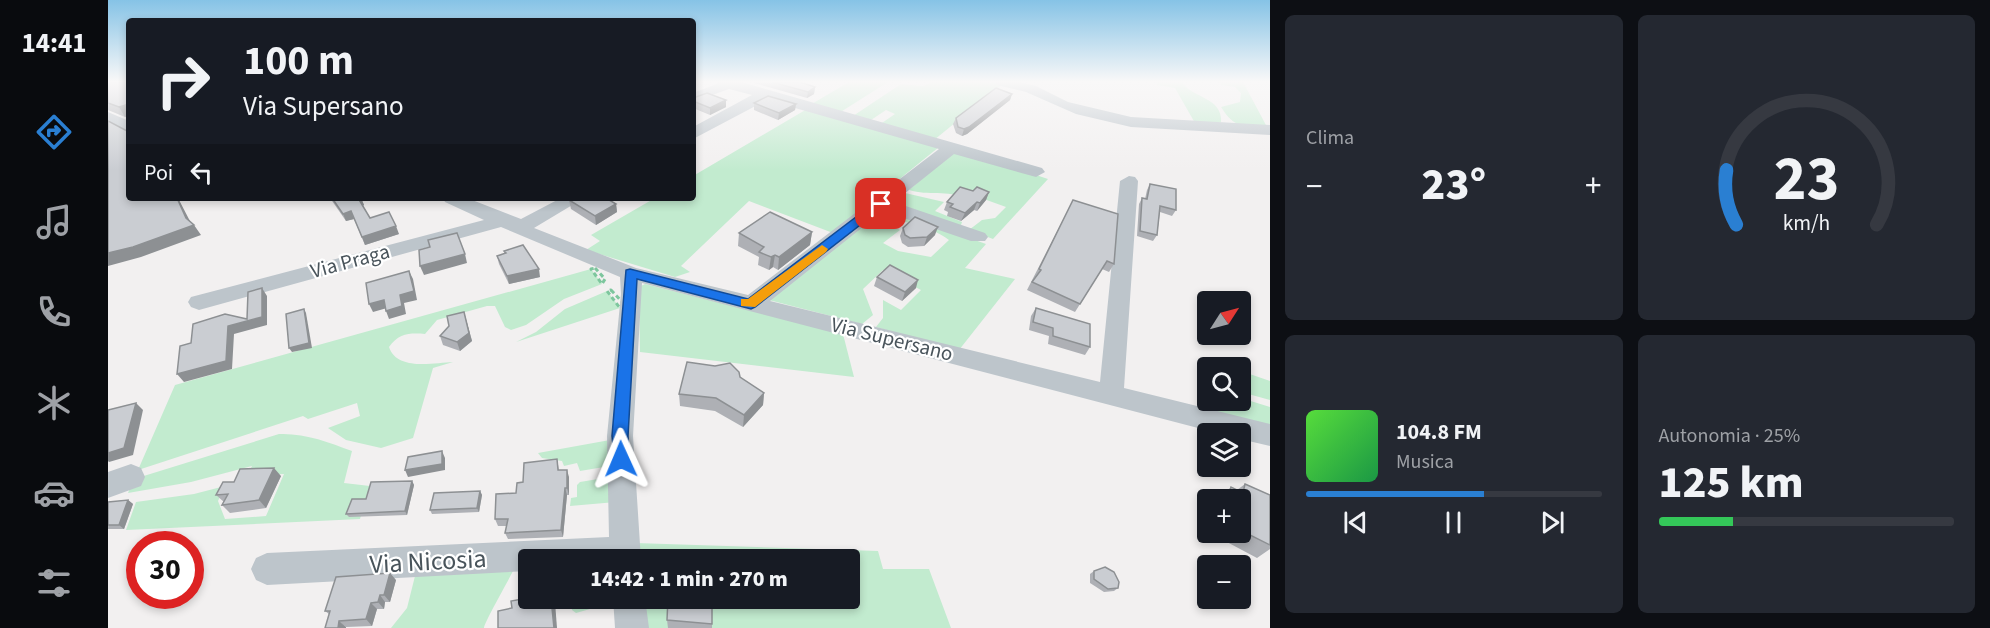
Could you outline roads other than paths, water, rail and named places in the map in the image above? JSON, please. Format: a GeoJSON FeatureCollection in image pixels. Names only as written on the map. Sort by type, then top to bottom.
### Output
{"type":"FeatureCollection","features":[{"type":"Feature","properties":{"kind":"street"},"geometry":{"type":"LineString","coordinates":[[696,132],[733,111]]}},
{"type":"Feature","properties":{"kind":"street"},"geometry":{"type":"LineString","coordinates":[[824,111],[1036,172]]}},
{"type":"Feature","properties":{"kind":"street"},"geometry":{"type":"LineString","coordinates":[[1086,111],[1131,122],[1270,130]]}},
{"type":"Feature","properties":{"kind":"street"},"geometry":{"type":"LineString","coordinates":[[108,117],[126,126]]}},
{"type":"Feature","properties":{"kind":"street"},"geometry":{"type":"LineString","coordinates":[[751,304],[951,148]]}},
{"type":"Feature","properties":{"kind":"street"},"geometry":{"type":"LineString","coordinates":[[1111,394],[1129,181]]}},
{"type":"Feature","properties":{"kind":"street","name":"Via Supersano"},"geometry":{"type":"LineString","coordinates":[[459,201],[511,225],[630,273],[1270,435]]}},
{"type":"Feature","properties":{"kind":"street","name":"Via Supersano"},"geometry":{"type":"LineString","coordinates":[[486,201],[506,215],[511,225]]}},
{"type":"Feature","properties":{"kind":"street","name":"Via Praga"},"geometry":{"type":"LineString","coordinates":[[199,302],[511,225],[568,201]]}},
{"type":"Feature","properties":{"kind":"street"},"geometry":{"type":"LineString","coordinates":[[881,204],[978,237]]}},
{"type":"Feature","properties":{"kind":"street"},"geometry":{"type":"LineString","coordinates":[[625,549],[620,436],[632,294],[630,273]]}},
{"type":"Feature","properties":{"kind":"street","name":"Via Nicosia"},"geometry":{"type":"LineString","coordinates":[[267,569],[518,559]]}},
{"type":"Feature","properties":{"kind":"street"},"geometry":{"type":"LineString","coordinates":[[630,609],[632,628]]}}]}
